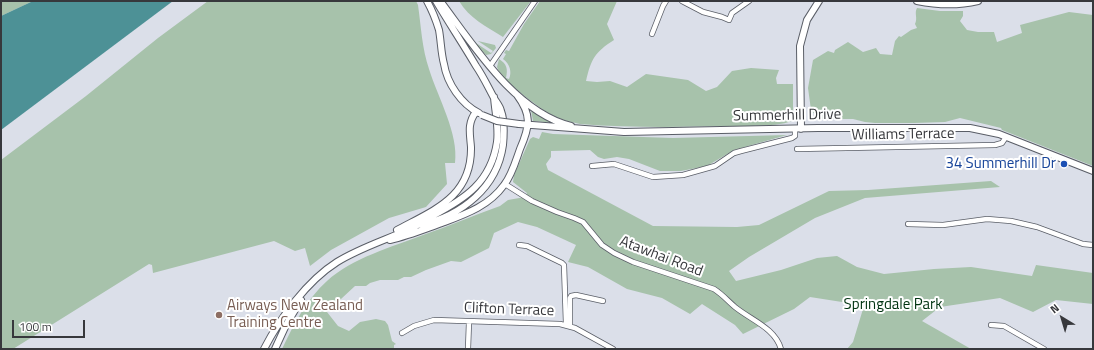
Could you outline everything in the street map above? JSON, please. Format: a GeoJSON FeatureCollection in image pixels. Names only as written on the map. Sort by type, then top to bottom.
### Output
{"type":"FeatureCollection","features":[{"type":"Feature","properties":{"kind":"main road"},"geometry":{"type":"LineString","coordinates":[[264,349],[279,323],[312,282],[336,262],[373,244],[440,207],[458,190],[466,177],[470,160],[470,124],[472,118],[479,113],[465,103],[449,80],[444,65],[436,22],[428,1]]}},
{"type":"Feature","properties":{"kind":"main road"},"geometry":{"type":"LineString","coordinates":[[373,244],[416,226],[436,221],[458,211],[478,195],[493,176],[500,157],[504,130],[501,110],[436,1]]}},
{"type":"Feature","properties":{"kind":"main road"},"geometry":{"type":"LineString","coordinates":[[440,1],[499,78],[516,95],[550,118],[566,125],[584,130]]}},
{"type":"Feature","properties":{"kind":"main road"},"geometry":{"type":"LineString","coordinates":[[917,1],[947,5],[978,1]]}},
{"type":"Feature","properties":{"kind":"main road"},"geometry":{"type":"LineString","coordinates":[[798,129],[800,46],[807,20],[816,2]]}},
{"type":"Feature","properties":{"kind":"main road"},"geometry":{"type":"LineString","coordinates":[[373,244],[409,236],[472,211],[490,200],[505,184],[525,137],[528,125],[527,113],[516,95]]}},
{"type":"Feature","properties":{"kind":"main road","name":"Summerhill Drive"},"geometry":{"type":"LineString","coordinates":[[479,113],[497,121],[519,124],[584,130],[646,132],[964,128],[992,132],[1093,171]]}},
{"type":"Feature","properties":{"kind":"main road"},"geometry":{"type":"LineString","coordinates":[[275,349],[291,316],[312,282]]}},
{"type":"Feature","properties":{"kind":"street"},"geometry":{"type":"LineString","coordinates":[[490,66],[536,1]]}},
{"type":"Feature","properties":{"kind":"street"},"geometry":{"type":"LineString","coordinates":[[652,34],[666,1]]}},
{"type":"Feature","properties":{"kind":"street"},"geometry":{"type":"LineString","coordinates":[[682,1],[703,12],[729,20],[732,13],[749,1]]}},
{"type":"Feature","properties":{"kind":"street"},"geometry":{"type":"LineString","coordinates":[[592,166],[614,164],[652,177],[683,175],[715,166],[741,150],[792,138],[795,136],[798,129]]}},
{"type":"Feature","properties":{"kind":"street","name":"Williams Terrace"},"geometry":{"type":"LineString","coordinates":[[797,149],[995,145],[1002,143],[1006,137]]}},
{"type":"Feature","properties":{"kind":"street","name":"Atawhai Road"},"geometry":{"type":"LineString","coordinates":[[505,184],[532,201],[583,222],[602,245],[614,253],[632,262],[714,289],[737,308],[768,330],[778,341],[781,349]]}},
{"type":"Feature","properties":{"kind":"street"},"geometry":{"type":"LineString","coordinates":[[908,224],[943,225],[987,219],[1011,221],[1037,227],[1083,244],[1093,245]]}},
{"type":"Feature","properties":{"kind":"street"},"geometry":{"type":"LineString","coordinates":[[519,245],[527,246],[564,265],[568,325]]}},
{"type":"Feature","properties":{"kind":"street"},"geometry":{"type":"LineString","coordinates":[[568,325],[571,296],[576,294],[603,301]]}},
{"type":"Feature","properties":{"kind":"street","name":"Clifton Terrace"},"geometry":{"type":"LineString","coordinates":[[402,333],[414,326],[434,320],[568,325],[613,349]]}},
{"type":"Feature","properties":{"kind":"street"},"geometry":{"type":"LineString","coordinates":[[468,349],[469,322]]}},
{"type":"Feature","properties":{"kind":"street"},"geometry":{"type":"LineString","coordinates":[[991,325],[1004,326],[1044,349]]}},
{"type":"Feature","properties":{"kind":"green space"},"geometry":{"type":"Polygon","coordinates":[[[1,1],[33,1],[1,16],[1,1]]]}},
{"type":"Feature","properties":{"kind":"green space"},"geometry":{"type":"Polygon","coordinates":[[[208,1],[416,1],[418,5],[423,45],[427,61],[454,140],[455,163],[445,163],[447,184],[426,207],[389,218],[331,250],[310,266],[305,248],[295,251],[274,241],[153,273],[152,265],[149,264],[13,349],[1,349],[1,160],[208,1]]]}},
{"type":"Feature","properties":{"kind":"green space"},"geometry":{"type":"Polygon","coordinates":[[[459,1],[531,1],[503,37],[473,17],[459,1]]]}},
{"type":"Feature","properties":{"kind":"green space"},"geometry":{"type":"Polygon","coordinates":[[[540,1],[617,1],[607,24],[614,40],[598,52],[592,62],[586,81],[610,81],[627,87],[646,74],[688,80],[706,91],[717,87],[732,71],[751,68],[779,70],[776,78],[777,84],[793,84],[793,115],[791,119],[793,120],[781,124],[763,126],[636,127],[580,124],[554,116],[520,93],[505,79],[497,67],[499,59],[504,63],[507,69],[506,78],[509,79],[510,71],[509,66],[503,59],[506,54],[504,53],[506,50],[509,51],[524,24],[540,1]]]}},
{"type":"Feature","properties":{"kind":"green space"},"geometry":{"type":"Polygon","coordinates":[[[917,8],[940,11],[963,11],[963,16],[960,21],[967,30],[994,32],[997,42],[1022,33],[1020,25],[1069,12],[1093,15],[1093,166],[1002,130],[1001,128],[960,118],[945,122],[914,123],[875,123],[853,119],[819,119],[811,110],[808,88],[813,60],[828,51],[834,53],[835,50],[848,42],[863,52],[876,48],[880,54],[892,55],[895,41],[899,36],[901,37],[917,28],[915,24],[917,8]]]}},
{"type":"Feature","properties":{"kind":"green space"},"geometry":{"type":"Polygon","coordinates":[[[473,41],[491,53],[493,51],[478,41],[495,45],[496,48],[491,54],[486,55],[473,41]]]}},
{"type":"Feature","properties":{"kind":"green space"},"geometry":{"type":"Polygon","coordinates":[[[528,105],[558,123],[533,121],[531,110],[528,105]]]}},
{"type":"Feature","properties":{"kind":"green space","name":"Springdale Park"},"geometry":{"type":"Polygon","coordinates":[[[542,132],[553,134],[673,138],[787,135],[734,150],[707,166],[681,171],[660,171],[629,159],[617,157],[604,159],[598,157],[590,150],[551,151],[551,157],[546,164],[548,170],[653,226],[737,227],[759,225],[829,191],[868,190],[991,181],[1000,187],[865,198],[815,218],[749,257],[729,271],[736,281],[781,270],[817,258],[837,256],[857,267],[884,274],[971,267],[1032,276],[1036,265],[1093,273],[1093,304],[1056,300],[1033,312],[1000,298],[940,307],[922,321],[971,349],[847,349],[853,342],[863,309],[842,302],[810,297],[794,309],[743,334],[735,325],[702,304],[690,314],[662,298],[627,289],[588,267],[568,262],[576,245],[537,227],[518,222],[494,233],[489,248],[461,262],[451,261],[411,277],[404,277],[398,280],[380,280],[366,286],[355,286],[327,312],[338,326],[349,331],[360,322],[376,319],[385,321],[388,325],[392,341],[396,344],[394,345],[394,349],[282,349],[296,322],[313,296],[327,281],[348,266],[386,249],[500,206],[508,200],[525,197],[527,193],[513,182],[514,175],[530,139],[533,137],[539,139],[542,132]]]}},
{"type":"Feature","properties":{"kind":"water"},"geometry":{"type":"Polygon","coordinates":[[[33,1],[173,1],[1,130],[1,16],[33,1]]]}},
{"type":"Feature","properties":{"kind":"place","name":"34 Summerhill Dr"},"geometry":{"type":"Point","coordinates":[1064,164]}},
{"type":"Feature","properties":{"kind":"place","name":"Airways New Zealand Training Centre"},"geometry":{"type":"Point","coordinates":[219,315]}}]}
